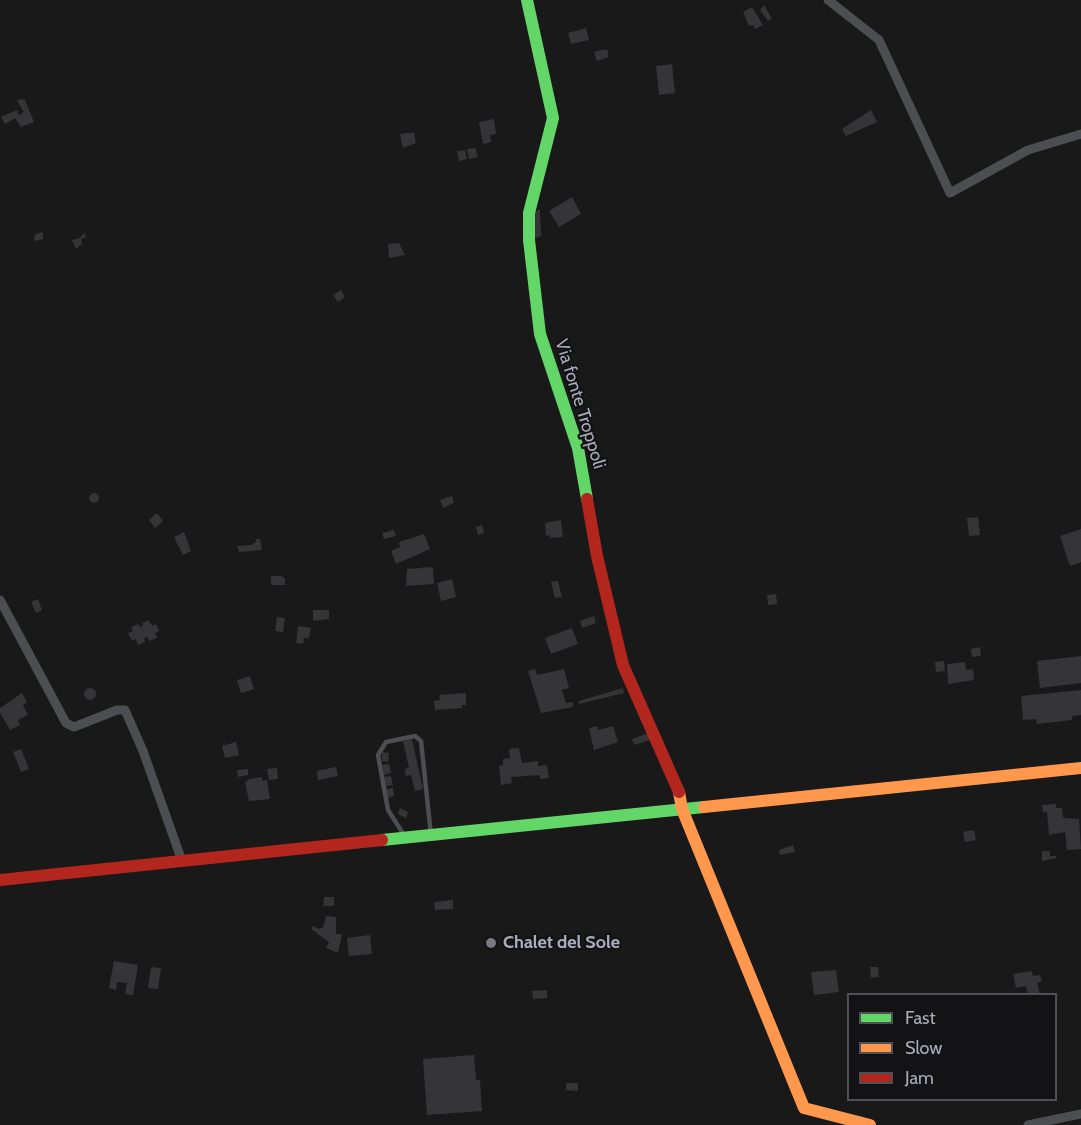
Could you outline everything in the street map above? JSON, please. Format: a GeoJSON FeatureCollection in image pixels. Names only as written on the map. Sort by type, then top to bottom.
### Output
{"type":"FeatureCollection","features":[{"type":"Feature","properties":{"kind":"street","name":"Via fonte Troppoli"},"geometry":{"type":"LineString","coordinates":[[527,0],[554,118],[529,213],[529,240],[540,334],[578,448],[597,556],[623,665],[682,798],[682,809],[804,1108],[870,1125]]}},
{"type":"Feature","properties":{"kind":"street"},"geometry":{"type":"LineString","coordinates":[[828,0],[879,40],[950,193],[1028,150],[1081,134]]}},
{"type":"Feature","properties":{"kind":"street"},"geometry":{"type":"LineString","coordinates":[[0,600],[66,723],[74,727],[117,710],[124,710],[142,751],[182,861]]}},
{"type":"Feature","properties":{"kind":"street"},"geometry":{"type":"LineString","coordinates":[[0,880],[1081,768]]}},
{"type":"Feature","properties":{"kind":"street"},"geometry":{"type":"LineString","coordinates":[[1028,1125],[1081,1114]]}},
{"type":"Feature","properties":{"kind":"lane"},"geometry":{"type":"LineString","coordinates":[[406,837],[388,810],[378,755],[386,742],[416,736],[421,741],[431,835]]}},
{"type":"Feature","properties":{"kind":"building"},"geometry":{"type":"Polygon","coordinates":[[[764,5],[772,19],[768,21],[760,10],[764,5]]]}},
{"type":"Feature","properties":{"kind":"building"},"geometry":{"type":"Polygon","coordinates":[[[752,7],[763,25],[755,29],[753,25],[749,26],[743,12],[752,7]]]}},
{"type":"Feature","properties":{"kind":"building"},"geometry":{"type":"Polygon","coordinates":[[[586,28],[589,40],[571,44],[568,33],[586,28]]]}},
{"type":"Feature","properties":{"kind":"building"},"geometry":{"type":"Polygon","coordinates":[[[607,49],[609,57],[597,61],[594,52],[607,49]]]}},
{"type":"Feature","properties":{"kind":"building"},"geometry":{"type":"Polygon","coordinates":[[[672,64],[675,93],[659,95],[656,66],[672,64]]]}},
{"type":"Feature","properties":{"kind":"building"},"geometry":{"type":"Polygon","coordinates":[[[25,100],[34,122],[21,127],[15,118],[5,124],[1,117],[17,110],[19,115],[24,112],[17,101],[25,100]]]}},
{"type":"Feature","properties":{"kind":"building"},"geometry":{"type":"Polygon","coordinates":[[[871,110],[877,122],[846,136],[842,129],[871,110]]]}},
{"type":"Feature","properties":{"kind":"building"},"geometry":{"type":"Polygon","coordinates":[[[494,119],[496,134],[490,135],[491,142],[483,144],[479,122],[494,119]]]}},
{"type":"Feature","properties":{"kind":"building"},"geometry":{"type":"Polygon","coordinates":[[[414,133],[416,143],[403,148],[400,134],[414,133]]]}},
{"type":"Feature","properties":{"kind":"building"},"geometry":{"type":"Polygon","coordinates":[[[475,148],[478,157],[469,159],[467,149],[475,148]]]}},
{"type":"Feature","properties":{"kind":"building"},"geometry":{"type":"Polygon","coordinates":[[[465,150],[467,159],[459,161],[457,151],[465,150]]]}},
{"type":"Feature","properties":{"kind":"building"},"geometry":{"type":"Polygon","coordinates":[[[572,197],[581,214],[559,227],[549,211],[572,197]]]}},
{"type":"Feature","properties":{"kind":"building"},"geometry":{"type":"Polygon","coordinates":[[[540,209],[541,236],[533,239],[532,214],[540,209]]]}},
{"type":"Feature","properties":{"kind":"building"},"geometry":{"type":"Polygon","coordinates":[[[43,232],[43,239],[34,241],[35,234],[43,232]]]}},
{"type":"Feature","properties":{"kind":"building"},"geometry":{"type":"Polygon","coordinates":[[[84,233],[86,237],[81,239],[82,244],[76,249],[72,240],[80,238],[84,233]]]}},
{"type":"Feature","properties":{"kind":"building"},"geometry":{"type":"Polygon","coordinates":[[[399,243],[405,255],[389,258],[388,244],[399,243]]]}},
{"type":"Feature","properties":{"kind":"building"},"geometry":{"type":"Polygon","coordinates":[[[341,290],[345,297],[338,302],[333,295],[341,290]]]}},
{"type":"Feature","properties":{"kind":"building"},"geometry":{"type":"Polygon","coordinates":[[[94,493],[98,494],[98,502],[94,503],[90,502],[89,498],[90,494],[94,493]]]}},
{"type":"Feature","properties":{"kind":"building"},"geometry":{"type":"Polygon","coordinates":[[[452,496],[454,503],[443,508],[440,500],[452,496]]]}},
{"type":"Feature","properties":{"kind":"building"},"geometry":{"type":"Polygon","coordinates":[[[157,513],[163,521],[155,528],[149,520],[157,513]]]}},
{"type":"Feature","properties":{"kind":"building"},"geometry":{"type":"Polygon","coordinates":[[[978,517],[980,535],[969,536],[967,518],[978,517]]]}},
{"type":"Feature","properties":{"kind":"building"},"geometry":{"type":"Polygon","coordinates":[[[561,520],[563,537],[546,536],[545,523],[561,520]]]}},
{"type":"Feature","properties":{"kind":"building"},"geometry":{"type":"Polygon","coordinates":[[[482,525],[484,533],[478,535],[476,527],[482,525]]]}},
{"type":"Feature","properties":{"kind":"building"},"geometry":{"type":"Polygon","coordinates":[[[1081,529],[1081,562],[1070,566],[1060,536],[1081,529]]]}},
{"type":"Feature","properties":{"kind":"building"},"geometry":{"type":"Polygon","coordinates":[[[394,530],[396,536],[384,539],[382,533],[394,530]]]}},
{"type":"Feature","properties":{"kind":"building"},"geometry":{"type":"Polygon","coordinates":[[[184,532],[191,551],[183,555],[174,537],[184,532]]]}},
{"type":"Feature","properties":{"kind":"building"},"geometry":{"type":"Polygon","coordinates":[[[424,534],[430,549],[396,564],[391,551],[400,547],[399,542],[424,534]]]}},
{"type":"Feature","properties":{"kind":"building"},"geometry":{"type":"Polygon","coordinates":[[[256,539],[260,539],[262,550],[239,552],[237,546],[251,545],[256,542],[256,539]]]}},
{"type":"Feature","properties":{"kind":"building"},"geometry":{"type":"Polygon","coordinates":[[[433,567],[434,584],[406,586],[407,569],[433,567]]]}},
{"type":"Feature","properties":{"kind":"building"},"geometry":{"type":"Polygon","coordinates":[[[271,576],[281,576],[285,579],[285,585],[271,585],[271,576]]]}},
{"type":"Feature","properties":{"kind":"building"},"geometry":{"type":"Polygon","coordinates":[[[452,579],[456,597],[441,601],[437,583],[452,579]]]}},
{"type":"Feature","properties":{"kind":"building"},"geometry":{"type":"Polygon","coordinates":[[[558,581],[562,597],[555,598],[551,582],[558,581]]]}},
{"type":"Feature","properties":{"kind":"building"},"geometry":{"type":"Polygon","coordinates":[[[776,594],[777,604],[768,605],[767,595],[776,594]]]}},
{"type":"Feature","properties":{"kind":"building"},"geometry":{"type":"Polygon","coordinates":[[[38,599],[42,610],[36,613],[31,602],[38,599]]]}},
{"type":"Feature","properties":{"kind":"building"},"geometry":{"type":"Polygon","coordinates":[[[313,610],[329,610],[329,619],[313,621],[313,610]]]}},
{"type":"Feature","properties":{"kind":"building"},"geometry":{"type":"Polygon","coordinates":[[[594,616],[596,623],[582,628],[580,621],[594,616]]]}},
{"type":"Feature","properties":{"kind":"building"},"geometry":{"type":"Polygon","coordinates":[[[277,617],[285,618],[283,632],[275,631],[277,617]]]}},
{"type":"Feature","properties":{"kind":"building"},"geometry":{"type":"Polygon","coordinates":[[[149,620],[152,626],[156,624],[159,631],[155,633],[157,638],[149,641],[148,637],[144,638],[145,642],[138,645],[136,639],[132,641],[128,633],[133,631],[131,627],[139,624],[140,627],[143,626],[142,623],[149,620]]]}},
{"type":"Feature","properties":{"kind":"building"},"geometry":{"type":"Polygon","coordinates":[[[298,626],[311,628],[309,638],[304,638],[303,644],[296,643],[298,626]]]}},
{"type":"Feature","properties":{"kind":"building"},"geometry":{"type":"Polygon","coordinates":[[[572,628],[578,644],[551,654],[545,638],[572,628]]]}},
{"type":"Feature","properties":{"kind":"building"},"geometry":{"type":"Polygon","coordinates":[[[980,647],[981,656],[972,657],[971,649],[980,647]]]}},
{"type":"Feature","properties":{"kind":"building"},"geometry":{"type":"Polygon","coordinates":[[[1081,656],[1081,683],[1040,688],[1037,661],[1081,656]]]}},
{"type":"Feature","properties":{"kind":"building"},"geometry":{"type":"Polygon","coordinates":[[[944,661],[945,671],[936,672],[935,662],[944,661]]]}},
{"type":"Feature","properties":{"kind":"building"},"geometry":{"type":"Polygon","coordinates":[[[965,662],[966,670],[973,669],[974,680],[948,684],[947,664],[965,662]]]}},
{"type":"Feature","properties":{"kind":"building"},"geometry":{"type":"Polygon","coordinates":[[[535,669],[537,675],[564,669],[569,688],[562,690],[566,703],[573,702],[573,707],[541,713],[528,671],[535,669]]]}},
{"type":"Feature","properties":{"kind":"building"},"geometry":{"type":"Polygon","coordinates":[[[250,676],[254,689],[241,693],[237,680],[250,676]]]}},
{"type":"Feature","properties":{"kind":"building"},"geometry":{"type":"Polygon","coordinates":[[[90,688],[96,694],[90,700],[84,694],[90,688]]]}},
{"type":"Feature","properties":{"kind":"building"},"geometry":{"type":"Polygon","coordinates":[[[623,688],[624,693],[579,704],[579,701],[623,688]]]}},
{"type":"Feature","properties":{"kind":"building"},"geometry":{"type":"Polygon","coordinates":[[[1081,690],[1081,715],[1072,716],[1072,720],[1037,724],[1036,719],[1023,720],[1021,696],[1081,690]]]}},
{"type":"Feature","properties":{"kind":"building"},"geometry":{"type":"Polygon","coordinates":[[[22,693],[27,702],[23,705],[28,715],[18,720],[20,725],[10,730],[0,713],[0,708],[22,693]]]}},
{"type":"Feature","properties":{"kind":"building"},"geometry":{"type":"Polygon","coordinates":[[[466,693],[466,705],[462,705],[462,708],[435,710],[434,701],[440,700],[439,695],[466,693]]]}},
{"type":"Feature","properties":{"kind":"building"},"geometry":{"type":"Polygon","coordinates":[[[597,726],[598,730],[613,726],[618,742],[594,750],[589,728],[597,726]]]}},
{"type":"Feature","properties":{"kind":"building"},"geometry":{"type":"Polygon","coordinates":[[[648,733],[650,740],[634,745],[632,739],[648,733]]]}},
{"type":"Feature","properties":{"kind":"building"},"geometry":{"type":"Polygon","coordinates":[[[412,739],[423,789],[415,791],[411,775],[406,776],[405,769],[409,768],[403,741],[412,739]]]}},
{"type":"Feature","properties":{"kind":"building"},"geometry":{"type":"Polygon","coordinates":[[[236,742],[239,755],[225,758],[222,746],[236,742]]]}},
{"type":"Feature","properties":{"kind":"building"},"geometry":{"type":"Polygon","coordinates":[[[519,748],[522,763],[538,761],[538,766],[547,765],[549,778],[540,779],[540,775],[511,777],[512,783],[501,785],[499,766],[503,765],[503,759],[510,758],[509,749],[519,748]]]}},
{"type":"Feature","properties":{"kind":"building"},"geometry":{"type":"Polygon","coordinates":[[[21,749],[29,769],[21,772],[13,752],[21,749]]]}},
{"type":"Feature","properties":{"kind":"building"},"geometry":{"type":"Polygon","coordinates":[[[382,752],[389,753],[388,762],[382,761],[382,752]]]}},
{"type":"Feature","properties":{"kind":"building"},"geometry":{"type":"Polygon","coordinates":[[[389,764],[391,773],[384,775],[382,765],[389,764]]]}},
{"type":"Feature","properties":{"kind":"building"},"geometry":{"type":"Polygon","coordinates":[[[336,767],[338,776],[318,780],[317,771],[336,767]]]}},
{"type":"Feature","properties":{"kind":"building"},"geometry":{"type":"Polygon","coordinates":[[[277,768],[278,779],[269,780],[267,769],[277,768]]]}},
{"type":"Feature","properties":{"kind":"building"},"geometry":{"type":"Polygon","coordinates":[[[248,769],[248,775],[238,777],[237,770],[248,769]]]}},
{"type":"Feature","properties":{"kind":"building"},"geometry":{"type":"Polygon","coordinates":[[[391,776],[393,785],[386,786],[384,777],[391,776]]]}},
{"type":"Feature","properties":{"kind":"building"},"geometry":{"type":"Polygon","coordinates":[[[262,777],[262,781],[267,780],[270,799],[249,801],[245,783],[249,779],[262,777]]]}},
{"type":"Feature","properties":{"kind":"building"},"geometry":{"type":"Polygon","coordinates":[[[393,788],[394,796],[388,798],[386,789],[393,788]]]}},
{"type":"Feature","properties":{"kind":"building"},"geometry":{"type":"Polygon","coordinates":[[[1056,804],[1056,808],[1062,808],[1063,818],[1079,819],[1081,849],[1067,850],[1065,832],[1049,835],[1047,812],[1043,812],[1042,805],[1056,804]]]}},
{"type":"Feature","properties":{"kind":"building"},"geometry":{"type":"Polygon","coordinates":[[[400,808],[408,812],[406,818],[398,814],[400,808]]]}},
{"type":"Feature","properties":{"kind":"building"},"geometry":{"type":"Polygon","coordinates":[[[974,830],[976,840],[965,842],[963,832],[974,830]]]}},
{"type":"Feature","properties":{"kind":"building"},"geometry":{"type":"Polygon","coordinates":[[[793,845],[795,852],[780,855],[779,850],[793,845]]]}},
{"type":"Feature","properties":{"kind":"building"},"geometry":{"type":"Polygon","coordinates":[[[1042,851],[1050,851],[1050,856],[1057,858],[1042,861],[1042,851]]]}},
{"type":"Feature","properties":{"kind":"building"},"geometry":{"type":"Polygon","coordinates":[[[324,897],[334,897],[334,906],[323,906],[324,897]]]}},
{"type":"Feature","properties":{"kind":"building"},"geometry":{"type":"Polygon","coordinates":[[[453,900],[453,909],[435,910],[434,902],[453,900]]]}},
{"type":"Feature","properties":{"kind":"building"},"geometry":{"type":"Polygon","coordinates":[[[326,916],[336,917],[336,934],[342,934],[338,953],[326,948],[329,942],[311,929],[313,926],[319,929],[323,927],[326,916]]]}},
{"type":"Feature","properties":{"kind":"building"},"geometry":{"type":"Polygon","coordinates":[[[370,935],[372,954],[349,956],[347,938],[370,935]]]}},
{"type":"Feature","properties":{"kind":"building"},"geometry":{"type":"Polygon","coordinates":[[[114,961],[138,965],[133,995],[125,994],[127,983],[117,982],[116,990],[109,988],[114,961]]]}},
{"type":"Feature","properties":{"kind":"building"},"geometry":{"type":"Polygon","coordinates":[[[151,967],[161,968],[158,989],[148,988],[151,967]]]}},
{"type":"Feature","properties":{"kind":"building"},"geometry":{"type":"Polygon","coordinates":[[[870,967],[878,967],[879,977],[871,978],[870,967]]]}},
{"type":"Feature","properties":{"kind":"building"},"geometry":{"type":"Polygon","coordinates":[[[836,970],[839,992],[814,995],[811,972],[836,970]]]}},
{"type":"Feature","properties":{"kind":"building"},"geometry":{"type":"Polygon","coordinates":[[[1032,971],[1033,976],[1040,975],[1042,981],[1037,983],[1040,993],[1028,993],[1026,986],[1016,988],[1013,974],[1032,971]]]}},
{"type":"Feature","properties":{"kind":"building"},"geometry":{"type":"Polygon","coordinates":[[[547,990],[547,998],[533,999],[532,991],[547,990]]]}},
{"type":"Feature","properties":{"kind":"building"},"geometry":{"type":"Polygon","coordinates":[[[474,1055],[476,1080],[480,1080],[482,1111],[427,1115],[423,1059],[474,1055]]]}},
{"type":"Feature","properties":{"kind":"building"},"geometry":{"type":"Polygon","coordinates":[[[566,1083],[578,1083],[578,1091],[566,1090],[566,1083]]]}},
{"type":"Feature","properties":{"kind":"traffic: fast"},"geometry":{"type":"LineString","coordinates":[[527,0],[553,118],[529,213],[529,240],[540,334],[578,448],[587,499]]}},
{"type":"Feature","properties":{"kind":"traffic: fast"},"geometry":{"type":"LineString","coordinates":[[382,840],[704,807]]}},
{"type":"Feature","properties":{"kind":"traffic: slow"},"geometry":{"type":"LineString","coordinates":[[704,807],[1081,768]]}},
{"type":"Feature","properties":{"kind":"traffic: slow"},"geometry":{"type":"LineString","coordinates":[[679,792],[682,809],[804,1108],[870,1125]]}},
{"type":"Feature","properties":{"kind":"traffic: jam"},"geometry":{"type":"LineString","coordinates":[[587,499],[597,556],[623,665],[679,792]]}},
{"type":"Feature","properties":{"kind":"traffic: jam"},"geometry":{"type":"LineString","coordinates":[[0,880],[382,840]]}},
{"type":"Feature","properties":{"kind":"place","name":"Chalet del Sole"},"geometry":{"type":"Point","coordinates":[491,943]}}]}
